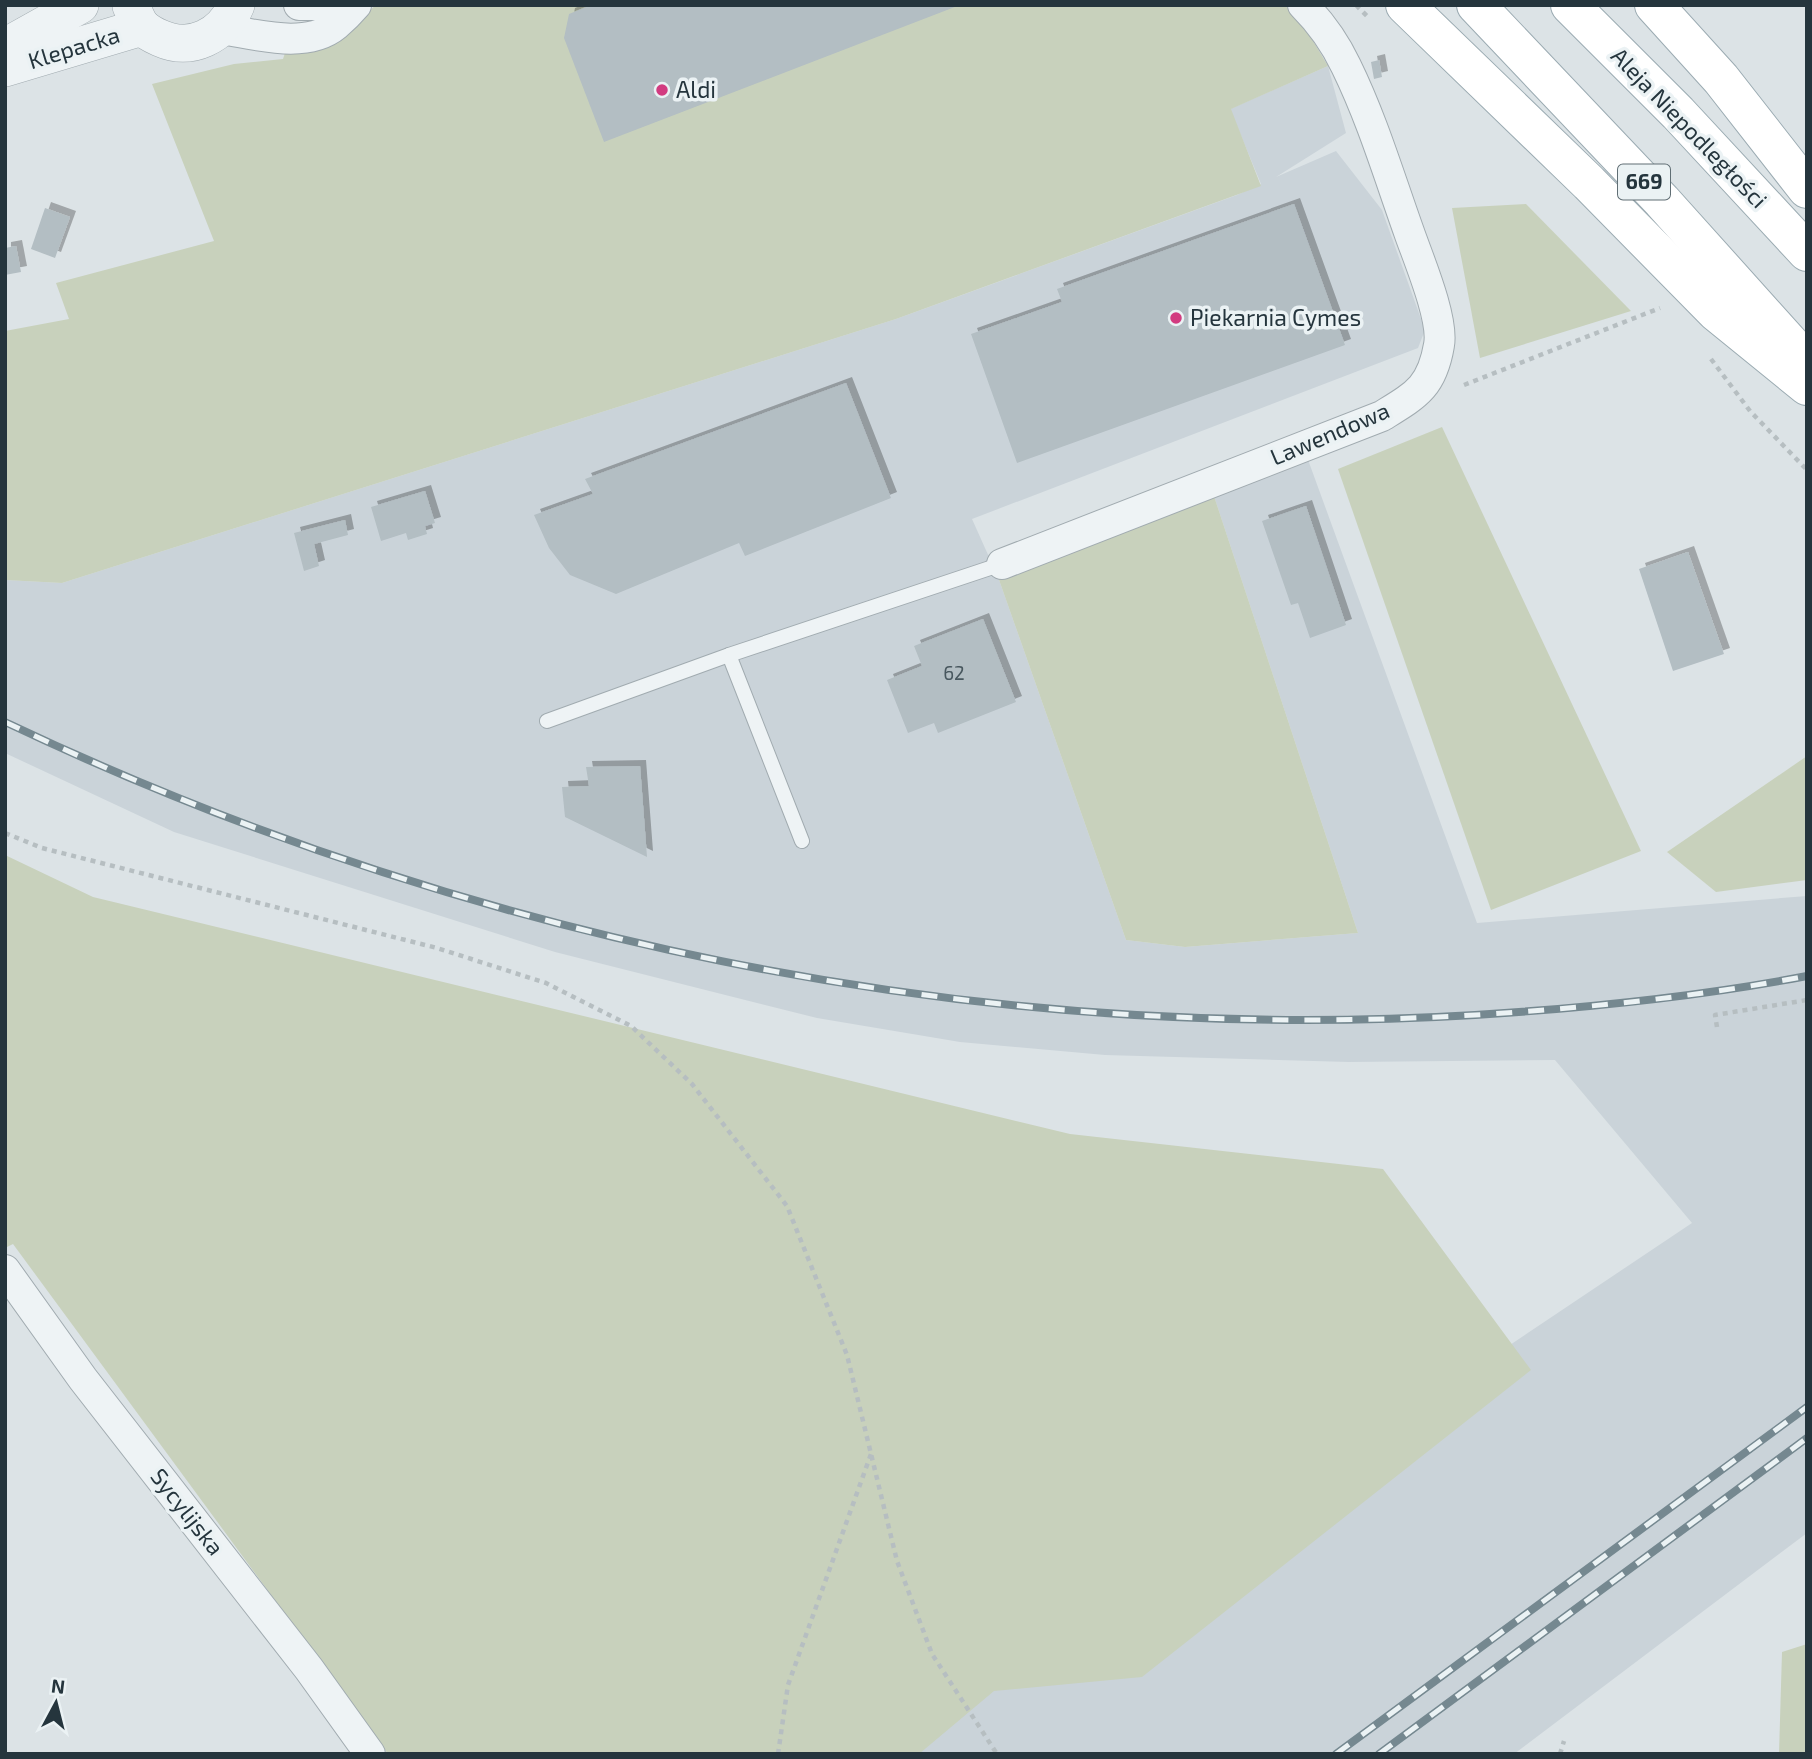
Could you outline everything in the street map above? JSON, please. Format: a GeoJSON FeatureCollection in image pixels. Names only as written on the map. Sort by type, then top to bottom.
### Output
{"type":"FeatureCollection","features":[{"type":"Feature","properties":{"kind":"main road"},"geometry":{"type":"LineString","coordinates":[[1405,5],[1716,312],[1807,386]]}},
{"type":"Feature","properties":{"kind":"main road","name":"669"},"geometry":{"type":"LineString","coordinates":[[1476,5],[1662,201],[1807,363]]}},
{"type":"Feature","properties":{"kind":"main road","name":"Aleja Niepodległości"},"geometry":{"type":"LineString","coordinates":[[1570,5],[1678,113],[1807,252]]}},
{"type":"Feature","properties":{"kind":"main road"},"geometry":{"type":"LineString","coordinates":[[1654,5],[1721,79],[1807,188]]}},
{"type":"Feature","properties":{"kind":"street","name":"Klepacka"},"geometry":{"type":"LineString","coordinates":[[5,47],[80,5]]}},
{"type":"Feature","properties":{"kind":"street"},"geometry":{"type":"LineString","coordinates":[[299,5],[334,5]]}},
{"type":"Feature","properties":{"kind":"street"},"geometry":{"type":"LineString","coordinates":[[136,16],[153,35],[170,43],[188,44],[206,39],[228,17],[280,37],[306,38],[334,27],[356,5]]}},
{"type":"Feature","properties":{"kind":"street","name":"Lawendowa"},"geometry":{"type":"LineString","coordinates":[[1002,564],[1382,416],[1417,395],[1433,371],[1440,341],[1433,301],[1369,120],[1335,45],[1323,26],[1303,5]]}},
{"type":"Feature","properties":{"kind":"street","name":"Klepacka"},"geometry":{"type":"LineString","coordinates":[[5,68],[136,16]]}},
{"type":"Feature","properties":{"kind":"street","name":"Sycylijska"},"geometry":{"type":"LineString","coordinates":[[5,1270],[83,1379],[309,1669],[370,1754]]}},
{"type":"Feature","properties":{"kind":"lane"},"geometry":{"type":"LineString","coordinates":[[547,721],[729,655],[1002,564]]}},
{"type":"Feature","properties":{"kind":"lane"},"geometry":{"type":"LineString","coordinates":[[729,655],[802,841]]}},
{"type":"Feature","properties":{"kind":"path"},"geometry":{"type":"LineString","coordinates":[[1464,385],[1660,308]]}},
{"type":"Feature","properties":{"kind":"path"},"geometry":{"type":"LineString","coordinates":[[5,833],[42,848],[437,948],[546,983],[631,1026],[692,1084],[787,1206],[848,1355],[897,1561],[932,1654],[997,1754]]}},
{"type":"Feature","properties":{"kind":"path"},"geometry":{"type":"LineString","coordinates":[[1717,1027],[1715,1015],[1807,1000]]}},
{"type":"Feature","properties":{"kind":"path"},"geometry":{"type":"LineString","coordinates":[[778,1754],[788,1685],[871,1453]]}},
{"type":"Feature","properties":{"kind":"path"},"geometry":{"type":"LineString","coordinates":[[1560,1754],[1564,1741]]}},
{"type":"Feature","properties":{"kind":"shaded area"},"geometry":{"type":"Polygon","coordinates":[[[1328,66],[1346,133],[1276,177],[1336,151],[1382,210],[1425,330],[1418,348],[972,519],[998,577],[1126,940],[1185,947],[1358,933],[1213,493],[1307,457],[1477,923],[1807,896],[1807,1533],[1514,1754],[899,1754],[1692,1223],[1555,1060],[1349,1062],[1105,1055],[960,1042],[817,1018],[555,952],[174,832],[5,753],[5,580],[62,583],[896,319],[1237,195],[1261,184],[1230,109],[1328,66]]]}},
{"type":"Feature","properties":{"kind":"green space"},"geometry":{"type":"Polygon","coordinates":[[[376,5],[1285,5],[1309,34],[1328,66],[1231,109],[1261,186],[896,319],[62,583],[5,580],[5,331],[69,319],[56,283],[214,241],[152,84],[234,64],[283,59],[286,50],[338,37],[376,5]]]}},
{"type":"Feature","properties":{"kind":"green space"},"geometry":{"type":"Polygon","coordinates":[[[1526,204],[1631,311],[1480,358],[1452,208],[1526,204]]]}},
{"type":"Feature","properties":{"kind":"green space"},"geometry":{"type":"Polygon","coordinates":[[[1442,427],[1641,851],[1491,910],[1338,469],[1442,427]]]}},
{"type":"Feature","properties":{"kind":"green space"},"geometry":{"type":"Polygon","coordinates":[[[1213,493],[1358,933],[1185,947],[1126,940],[998,577],[1213,493]]]}},
{"type":"Feature","properties":{"kind":"green space"},"geometry":{"type":"Polygon","coordinates":[[[1807,756],[1807,880],[1716,892],[1667,852],[1807,756]]]}},
{"type":"Feature","properties":{"kind":"green space"},"geometry":{"type":"Polygon","coordinates":[[[5,855],[93,897],[1070,1134],[1383,1169],[1531,1370],[1142,1677],[994,1691],[919,1754],[388,1754],[13,1244],[5,1248],[5,855]]]}},
{"type":"Feature","properties":{"kind":"green space"},"geometry":{"type":"Polygon","coordinates":[[[1807,1644],[1807,1754],[1779,1754],[1782,1652],[1807,1644]]]}},
{"type":"Feature","properties":{"kind":"building","name":"Aldi"},"geometry":{"type":"Polygon","coordinates":[[[591,5],[960,5],[604,142],[564,38],[569,14],[591,5]]]}},
{"type":"Feature","properties":{"kind":"building"},"geometry":{"type":"Polygon","coordinates":[[[1379,60],[1382,77],[1374,79],[1371,62],[1379,60]]]}},
{"type":"Feature","properties":{"kind":"building","name":"Piekarnia Cymes"},"geometry":{"type":"Polygon","coordinates":[[[1294,204],[1345,345],[1017,463],[971,334],[1062,302],[1057,289],[1294,204]]]}},
{"type":"Feature","properties":{"kind":"building"},"geometry":{"type":"Polygon","coordinates":[[[45,208],[70,217],[55,258],[31,249],[45,208]]]}},
{"type":"Feature","properties":{"kind":"building"},"geometry":{"type":"Polygon","coordinates":[[[16,246],[21,272],[5,275],[5,248],[16,246]]]}},
{"type":"Feature","properties":{"kind":"building"},"geometry":{"type":"Polygon","coordinates":[[[846,383],[891,498],[745,556],[739,543],[616,594],[570,575],[549,548],[534,515],[593,494],[585,479],[846,383]]]}},
{"type":"Feature","properties":{"kind":"building"},"geometry":{"type":"Polygon","coordinates":[[[425,491],[435,523],[425,526],[427,534],[408,540],[406,533],[381,541],[371,507],[425,491]]]}},
{"type":"Feature","properties":{"kind":"building"},"geometry":{"type":"Polygon","coordinates":[[[1306,506],[1346,625],[1310,638],[1298,603],[1291,605],[1262,521],[1306,506]]]}},
{"type":"Feature","properties":{"kind":"building"},"geometry":{"type":"Polygon","coordinates":[[[345,520],[348,535],[314,544],[319,566],[304,571],[294,533],[345,520]]]}},
{"type":"Feature","properties":{"kind":"building"},"geometry":{"type":"Polygon","coordinates":[[[1688,552],[1724,654],[1673,671],[1639,569],[1688,552]]]}},
{"type":"Feature","properties":{"kind":"building"},"geometry":{"type":"Polygon","coordinates":[[[983,619],[1016,702],[938,733],[934,723],[908,733],[887,680],[922,666],[914,646],[983,619]]]}},
{"type":"Feature","properties":{"kind":"building"},"geometry":{"type":"Polygon","coordinates":[[[640,766],[647,857],[565,817],[562,787],[589,786],[586,767],[640,766]]]}},
{"type":"Feature","properties":{"kind":"railway"},"geometry":{"type":"LineString","coordinates":[[5,722],[179,798],[357,864],[538,918],[722,961],[908,993],[1096,1012],[1285,1020],[1475,1015],[1558,1009],[1683,996],[1807,976]]}},
{"type":"Feature","properties":{"kind":"railway"},"geometry":{"type":"LineString","coordinates":[[1336,1754],[1807,1407]]}},
{"type":"Feature","properties":{"kind":"railway"},"geometry":{"type":"LineString","coordinates":[[1379,1754],[1807,1438]]}},
{"type":"Feature","properties":{"kind":"place","name":"Aldi"},"geometry":{"type":"Point","coordinates":[662,90]}},
{"type":"Feature","properties":{"kind":"place","name":"Piekarnia Cymes"},"geometry":{"type":"Point","coordinates":[1176,318]}}]}
